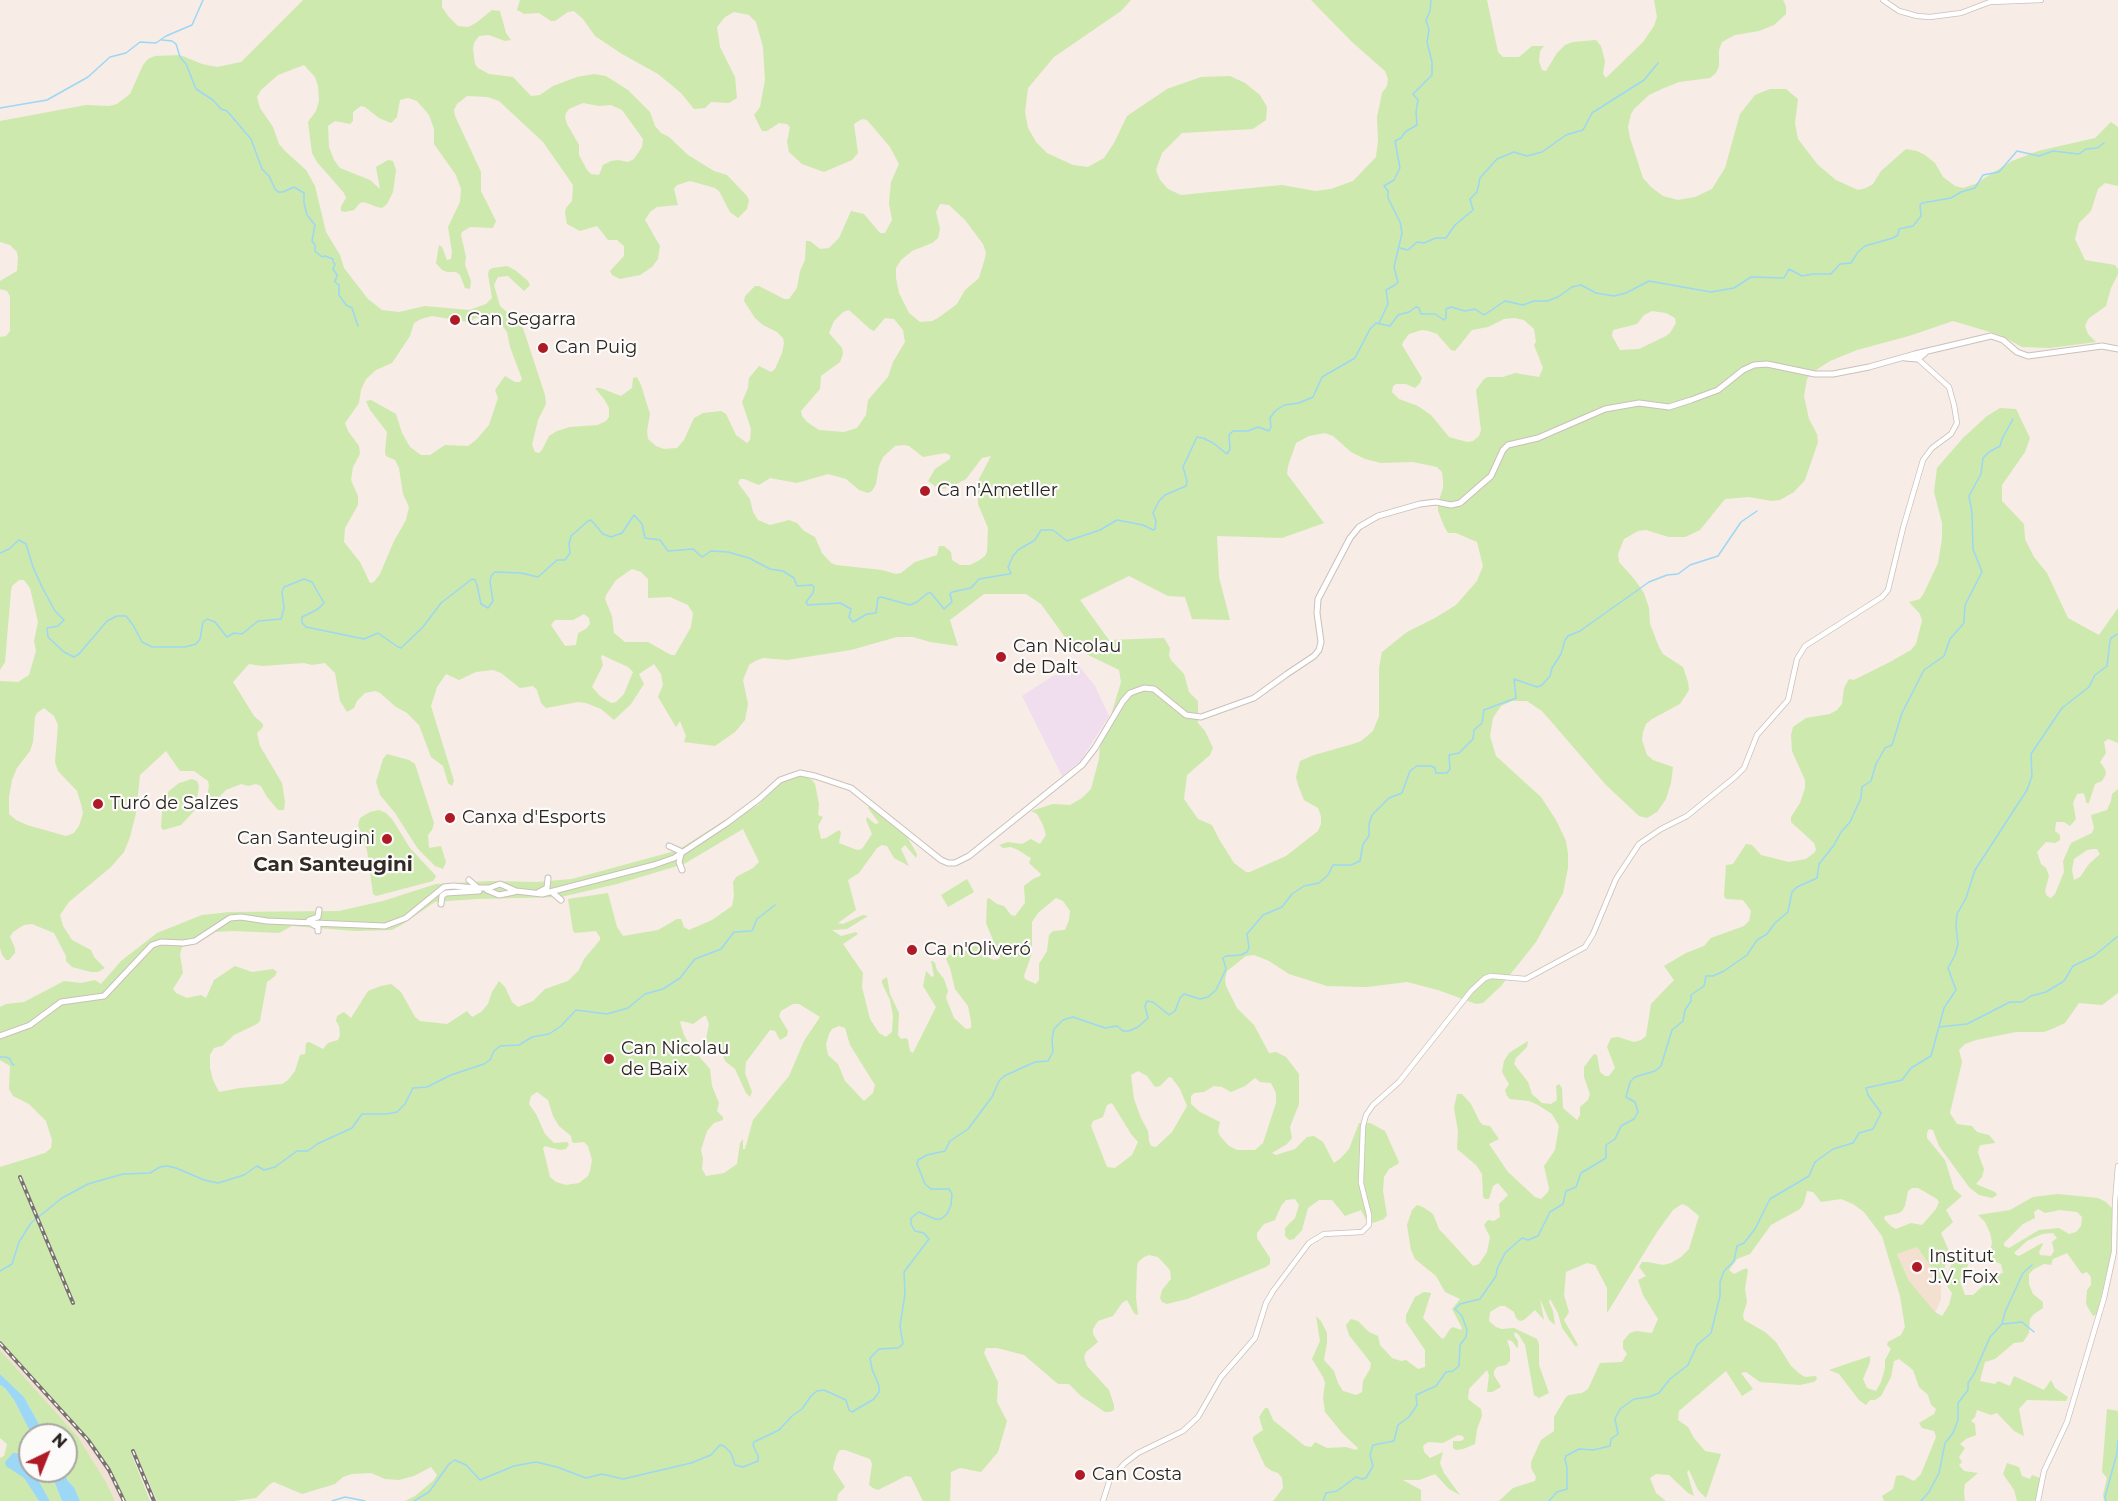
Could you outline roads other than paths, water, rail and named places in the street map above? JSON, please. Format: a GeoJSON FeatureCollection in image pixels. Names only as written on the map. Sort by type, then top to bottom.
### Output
{"type":"FeatureCollection","features":[{"type":"Feature","properties":{"kind":"main road"},"geometry":{"type":"LineString","coordinates":[[441,904],[442,896],[447,893],[495,889],[500,884],[528,893],[553,892],[609,877],[675,854],[759,800],[783,778],[796,774],[810,774],[851,788],[941,860],[950,864],[958,862],[969,856],[1082,765],[1130,693],[1144,688],[1154,689],[1186,715],[1200,717],[1254,698],[1314,656],[1321,642],[1317,613],[1320,594],[1350,538],[1359,527],[1386,513],[1425,503],[1458,504],[1491,476],[1503,450],[1508,445],[1538,438],[1605,409],[1639,403],[1661,407],[1674,405],[1719,390],[1754,364],[1820,375],[1853,370],[1925,350],[1991,336],[1999,338],[2017,352],[2028,356],[2102,345],[2118,349]]}},
{"type":"Feature","properties":{"kind":"main road"},"geometry":{"type":"LineString","coordinates":[[1898,357],[1917,357],[1925,350]]}},
{"type":"Feature","properties":{"kind":"main road"},"geometry":{"type":"LineString","coordinates":[[675,854],[675,860],[679,862]]}},
{"type":"Feature","properties":{"kind":"main road"},"geometry":{"type":"LineString","coordinates":[[675,854],[682,870]]}},
{"type":"Feature","properties":{"kind":"main road"},"geometry":{"type":"LineString","coordinates":[[528,893],[545,890],[548,878]]}},
{"type":"Feature","properties":{"kind":"main road"},"geometry":{"type":"LineString","coordinates":[[469,880],[478,888],[487,890]]}},
{"type":"Feature","properties":{"kind":"main road"},"geometry":{"type":"LineString","coordinates":[[502,894],[503,886]]}},
{"type":"Feature","properties":{"kind":"main road"},"geometry":{"type":"LineString","coordinates":[[1,1035],[30,1025],[61,1002],[104,996],[154,944],[193,941],[203,937],[226,920],[241,917],[385,926],[406,918],[444,887],[495,889]]}},
{"type":"Feature","properties":{"kind":"main road"},"geometry":{"type":"LineString","coordinates":[[495,889],[498,895],[516,891]]}},
{"type":"Feature","properties":{"kind":"main road"},"geometry":{"type":"LineString","coordinates":[[553,892],[561,900]]}},
{"type":"Feature","properties":{"kind":"main road"},"geometry":{"type":"LineString","coordinates":[[310,922],[318,917],[320,910],[322,918],[331,923]]}},
{"type":"Feature","properties":{"kind":"main road"},"geometry":{"type":"LineString","coordinates":[[310,922],[319,928]]}},
{"type":"Feature","properties":{"kind":"main road"},"geometry":{"type":"LineString","coordinates":[[319,928],[331,923],[390,924]]}},
{"type":"Feature","properties":{"kind":"main road"},"geometry":{"type":"LineString","coordinates":[[319,928],[331,923]]}},
{"type":"Feature","properties":{"kind":"street"},"geometry":{"type":"LineString","coordinates":[[1883,0],[1899,11],[1930,17],[1961,14],[1990,2],[2041,0]]}},
{"type":"Feature","properties":{"kind":"street"},"geometry":{"type":"LineString","coordinates":[[1103,1501],[1110,1479],[1130,1459],[1191,1426],[1221,1377],[1255,1338],[1266,1302],[1309,1244],[1324,1234],[1362,1232],[1369,1225],[1369,1215],[1361,1183],[1363,1126],[1366,1115],[1373,1105],[1399,1082],[1471,991],[1491,976],[1526,979],[1585,947],[1593,934],[1616,879],[1639,844],[1661,829],[1687,816],[1744,768],[1758,735],[1788,700],[1797,659],[1805,646],[1886,593],[1890,586],[1903,528],[1923,460],[1932,448],[1951,434],[1957,423],[1949,387],[1917,357]]}},
{"type":"Feature","properties":{"kind":"street"},"geometry":{"type":"LineString","coordinates":[[2038,1501],[2048,1459],[2066,1426],[2097,1323],[2113,1258],[2118,1166]]}},
{"type":"Feature","properties":{"kind":"street"},"geometry":{"type":"LineString","coordinates":[[2108,1204],[2115,1205]]}},
{"type":"Feature","properties":{"kind":"water"},"geometry":{"type":"Polygon","coordinates":[[[0,1374],[24,1397],[38,1423],[26,1423],[14,1400],[0,1385],[0,1374]]]}},
{"type":"Feature","properties":{"kind":"water"},"geometry":{"type":"Polygon","coordinates":[[[13,1453],[17,1453],[18,1474],[6,1466],[5,1462],[13,1453]]]}},
{"type":"Feature","properties":{"kind":"water"},"geometry":{"type":"Polygon","coordinates":[[[27,1483],[40,1483],[50,1501],[39,1501],[27,1483]]]}},
{"type":"Feature","properties":{"kind":"water"},"geometry":{"type":"Polygon","coordinates":[[[55,1483],[70,1483],[80,1501],[62,1501],[55,1483]]]}},
{"type":"Feature","properties":{"kind":"waterway"},"geometry":{"type":"LineString","coordinates":[[0,108],[47,100],[88,77],[110,57],[126,53],[140,42],[156,43],[192,25],[203,0]]}},
{"type":"Feature","properties":{"kind":"waterway"},"geometry":{"type":"LineString","coordinates":[[1379,323],[1388,304],[1386,290],[1398,282],[1394,267],[1402,233],[1400,222],[1384,186],[1394,180],[1400,168],[1395,141],[1417,125],[1418,100],[1413,94],[1432,75],[1432,62],[1427,42],[1429,30],[1426,20],[1431,0]]}},
{"type":"Feature","properties":{"kind":"waterway"},"geometry":{"type":"LineString","coordinates":[[162,40],[176,44],[196,89],[213,100],[221,109],[227,111],[251,139],[262,169],[269,176],[275,189],[283,192],[294,187],[304,193],[307,215],[315,225],[312,241],[315,251],[322,257],[333,259],[335,264],[333,269],[337,275],[335,282],[339,285],[339,295],[346,305],[352,308],[358,326]]}},
{"type":"Feature","properties":{"kind":"waterway"},"geometry":{"type":"LineString","coordinates":[[1400,248],[1408,250],[1417,242],[1424,243],[1436,238],[1446,238],[1455,225],[1473,210],[1470,199],[1477,192],[1480,178],[1497,159],[1514,152],[1527,156],[1542,152],[1566,135],[1583,130],[1592,113],[1644,80],[1658,63]]}},
{"type":"Feature","properties":{"kind":"waterway"},"geometry":{"type":"LineString","coordinates":[[0,553],[19,540],[26,544],[42,587],[55,611],[64,620],[58,626],[47,628],[48,637],[64,652],[74,657],[107,621],[117,616],[126,616],[142,642],[152,647],[185,647],[196,644],[200,639],[203,622],[207,619],[215,622],[227,637],[234,633],[242,634],[258,621],[281,619],[284,608],[282,592],[284,587],[304,579],[312,582],[324,603],[318,609],[302,617],[302,623],[306,627],[364,639],[378,633],[401,648],[423,627],[441,603],[472,579],[477,585],[481,604],[488,608],[493,601],[490,582],[495,572],[521,573],[538,577],[557,560],[565,560],[570,553],[571,536],[588,521],[591,520],[603,534],[611,537],[622,533],[634,515],[642,524],[645,538],[660,540],[668,551],[693,549],[702,557],[711,551],[728,552],[749,558],[770,569],[783,571],[794,578],[797,586],[812,585],[814,587],[813,593],[806,602],[808,605],[840,603],[851,609],[849,617],[853,622],[867,614],[876,613],[878,598],[881,597],[910,605],[931,593],[944,609],[952,602],[950,594],[952,592],[971,588],[979,579],[1011,573],[1008,567],[1013,556],[1018,550],[1035,540],[1041,530],[1053,530],[1067,541],[1100,530],[1117,520],[1155,529],[1156,521],[1153,513],[1159,501],[1165,495],[1186,486],[1183,467],[1197,437],[1213,443],[1227,454],[1230,449],[1229,435],[1233,431],[1248,431],[1258,427],[1269,431],[1270,418],[1275,411],[1284,405],[1299,403],[1313,397],[1322,377],[1355,358],[1370,329],[1376,323],[1390,326],[1398,315],[1416,307],[1419,308],[1421,314],[1435,314],[1444,320],[1446,309],[1451,307],[1465,311],[1475,309],[1484,315],[1505,301],[1523,305],[1534,301],[1547,301],[1558,297],[1572,287],[1581,285],[1596,293],[1614,296],[1626,293],[1649,281],[1711,292],[1734,288],[1751,277],[1784,278],[1789,269],[1802,276],[1831,274],[1840,264],[1851,263],[1865,246],[1893,238],[1898,235],[1899,229],[1913,226],[1921,216],[1920,205],[1922,203],[1951,198],[1975,188],[1983,175],[1999,172],[2017,151],[2039,156],[2053,151],[2079,154],[2104,143]]}},
{"type":"Feature","properties":{"kind":"waterway"},"geometry":{"type":"LineString","coordinates":[[1323,1501],[1326,1493],[1337,1491],[1356,1477],[1366,1478],[1373,1466],[1370,1455],[1373,1445],[1394,1441],[1398,1425],[1409,1417],[1417,1405],[1416,1395],[1436,1386],[1446,1372],[1453,1371],[1459,1366],[1460,1345],[1466,1337],[1467,1330],[1462,1316],[1455,1309],[1460,1304],[1480,1299],[1496,1276],[1505,1253],[1522,1238],[1528,1240],[1538,1236],[1550,1212],[1563,1204],[1566,1191],[1576,1187],[1581,1173],[1606,1158],[1606,1145],[1615,1139],[1621,1126],[1634,1119],[1638,1112],[1635,1102],[1626,1097],[1630,1082],[1635,1077],[1655,1071],[1661,1066],[1672,1030],[1683,1021],[1691,995],[1704,986],[1706,976],[1713,976],[1724,971],[1747,955],[1757,940],[1767,934],[1775,923],[1788,912],[1792,892],[1797,887],[1817,878],[1819,864],[1850,822],[1861,798],[1862,787],[1871,781],[1876,764],[1885,748],[1892,745],[1902,713],[1924,670],[1944,656],[1950,639],[1964,623],[1965,605],[1982,572],[1973,549],[1969,496],[1981,474],[1983,458],[2000,446],[2013,419]]}},
{"type":"Feature","properties":{"kind":"waterway"},"geometry":{"type":"LineString","coordinates":[[414,1501],[429,1492],[449,1464],[455,1460],[466,1465],[480,1480],[514,1466],[536,1462],[586,1478],[602,1474],[623,1479],[691,1463],[711,1455],[720,1445],[731,1453],[735,1465],[743,1467],[758,1461],[754,1442],[779,1430],[802,1409],[817,1391],[824,1390],[846,1400],[852,1412],[874,1399],[879,1392],[879,1386],[870,1358],[879,1349],[898,1348],[903,1344],[900,1326],[905,1294],[904,1272],[929,1239],[924,1233],[915,1231],[911,1218],[919,1212],[935,1219],[941,1219],[947,1214],[951,1205],[952,1194],[949,1189],[931,1189],[925,1184],[917,1164],[918,1160],[927,1155],[945,1151],[950,1141],[968,1129],[992,1097],[999,1081],[1004,1076],[1035,1062],[1048,1061],[1053,1052],[1054,1029],[1063,1020],[1073,1017],[1105,1028],[1117,1026],[1123,1031],[1129,1031],[1148,1018],[1145,1006],[1147,1001],[1153,1002],[1169,1015],[1175,1011],[1184,994],[1200,999],[1208,997],[1216,990],[1226,969],[1223,958],[1247,952],[1249,948],[1247,934],[1263,915],[1282,907],[1292,894],[1304,886],[1319,883],[1328,875],[1333,865],[1351,865],[1360,861],[1363,844],[1369,836],[1372,815],[1389,798],[1402,793],[1410,771],[1417,766],[1431,766],[1435,768],[1436,773],[1447,773],[1450,769],[1449,755],[1459,753],[1473,739],[1474,730],[1482,723],[1484,710],[1516,698],[1514,679],[1537,687],[1542,685],[1550,676],[1568,636],[1580,631],[1649,582],[1667,575],[1678,574],[1690,565],[1718,556],[1741,522],[1757,511]]}},
{"type":"Feature","properties":{"kind":"waterway"},"geometry":{"type":"LineString","coordinates":[[1549,1501],[1557,1492],[1567,1489],[1566,1456],[1579,1449],[1593,1450],[1610,1446],[1611,1439],[1618,1434],[1615,1419],[1620,1409],[1634,1399],[1659,1393],[1670,1379],[1688,1365],[1697,1345],[1711,1333],[1724,1271],[1734,1261],[1737,1246],[1744,1243],[1755,1229],[1770,1199],[1809,1176],[1815,1162],[1833,1149],[1853,1143],[1859,1133],[1873,1129],[1881,1113],[1868,1095],[1866,1088],[1902,1080],[1911,1068],[1931,1056],[1944,1008],[1956,990],[1948,968],[1958,944],[1957,914],[1966,898],[1975,870],[2027,790],[2032,776],[2031,754],[2062,708],[2089,687],[2095,675],[2107,666],[2111,638],[2118,634]]}},
{"type":"Feature","properties":{"kind":"waterway"},"geometry":{"type":"LineString","coordinates":[[0,1271],[12,1264],[19,1242],[31,1223],[62,1198],[88,1184],[123,1174],[150,1173],[167,1166],[218,1183],[244,1175],[257,1166],[264,1170],[275,1167],[297,1151],[308,1151],[317,1144],[352,1128],[362,1114],[397,1112],[405,1104],[413,1088],[427,1087],[451,1075],[484,1064],[490,1060],[494,1051],[500,1046],[519,1045],[532,1037],[549,1034],[561,1026],[576,1010],[607,1014],[628,1008],[645,994],[663,989],[680,978],[695,959],[721,949],[734,932],[752,931],[757,919],[775,905]]}},
{"type":"Feature","properties":{"kind":"waterway"},"geometry":{"type":"LineString","coordinates":[[1939,1027],[1967,1024],[2010,1002],[2022,1002],[2031,996],[2046,992],[2064,981],[2073,966],[2094,956],[2118,936]]}},
{"type":"Feature","properties":{"kind":"waterway"},"geometry":{"type":"LineString","coordinates":[[0,1057],[10,1059],[14,1065]]}},
{"type":"Feature","properties":{"kind":"waterway"},"geometry":{"type":"LineString","coordinates":[[1921,1501],[1929,1492],[1939,1473],[1945,1443],[1953,1433],[1958,1420],[1958,1403],[1968,1390],[1968,1383],[1990,1337],[2002,1324],[2023,1273],[2032,1265]]}},
{"type":"Feature","properties":{"kind":"waterway"},"geometry":{"type":"LineString","coordinates":[[2003,1324],[2022,1322],[2034,1332]]}},
{"type":"Feature","properties":{"kind":"waterway"},"geometry":{"type":"LineString","coordinates":[[2106,1501],[2118,1440]]}},
{"type":"Feature","properties":{"kind":"waterway"},"geometry":{"type":"LineString","coordinates":[[332,1501],[345,1497],[365,1501]]}},
{"type":"Feature","properties":{"kind":"railway"},"geometry":{"type":"LineString","coordinates":[[20,1177],[73,1303]]}},
{"type":"Feature","properties":{"kind":"railway"},"geometry":{"type":"LineString","coordinates":[[0,1343],[88,1440],[109,1470],[124,1501]]}},
{"type":"Feature","properties":{"kind":"railway"},"geometry":{"type":"LineString","coordinates":[[133,1451],[154,1501]]}},
{"type":"Feature","properties":{"kind":"place","name":"Can Segarra"},"geometry":{"type":"Point","coordinates":[455,320]}},
{"type":"Feature","properties":{"kind":"place","name":"Can Puig"},"geometry":{"type":"Point","coordinates":[543,348]}},
{"type":"Feature","properties":{"kind":"place","name":"Ca n'Ametller"},"geometry":{"type":"Point","coordinates":[925,491]}},
{"type":"Feature","properties":{"kind":"place","name":"Can Nicolau de Dalt"},"geometry":{"type":"Point","coordinates":[1001,657]}},
{"type":"Feature","properties":{"kind":"place","name":"Turó de Salzes"},"geometry":{"type":"Point","coordinates":[98,804]}},
{"type":"Feature","properties":{"kind":"place","name":"Canxa d'Esports"},"geometry":{"type":"Point","coordinates":[450,818]}},
{"type":"Feature","properties":{"kind":"place","name":"Can Santeugini"},"geometry":{"type":"Point","coordinates":[387,839]}},
{"type":"Feature","properties":{"kind":"place","name":"Ca n'Oliveró"},"geometry":{"type":"Point","coordinates":[912,950]}},
{"type":"Feature","properties":{"kind":"place","name":"Can Nicolau de Baix"},"geometry":{"type":"Point","coordinates":[609,1059]}},
{"type":"Feature","properties":{"kind":"place","name":"Institut J.V. Foix"},"geometry":{"type":"Point","coordinates":[1917,1267]}},
{"type":"Feature","properties":{"kind":"place","name":"Can Costa"},"geometry":{"type":"Point","coordinates":[1080,1475]}},
{"type":"Feature","properties":{"kind":"district","name":"Can Santeugini"},"geometry":{"type":"Point","coordinates":[333,865]}}]}
